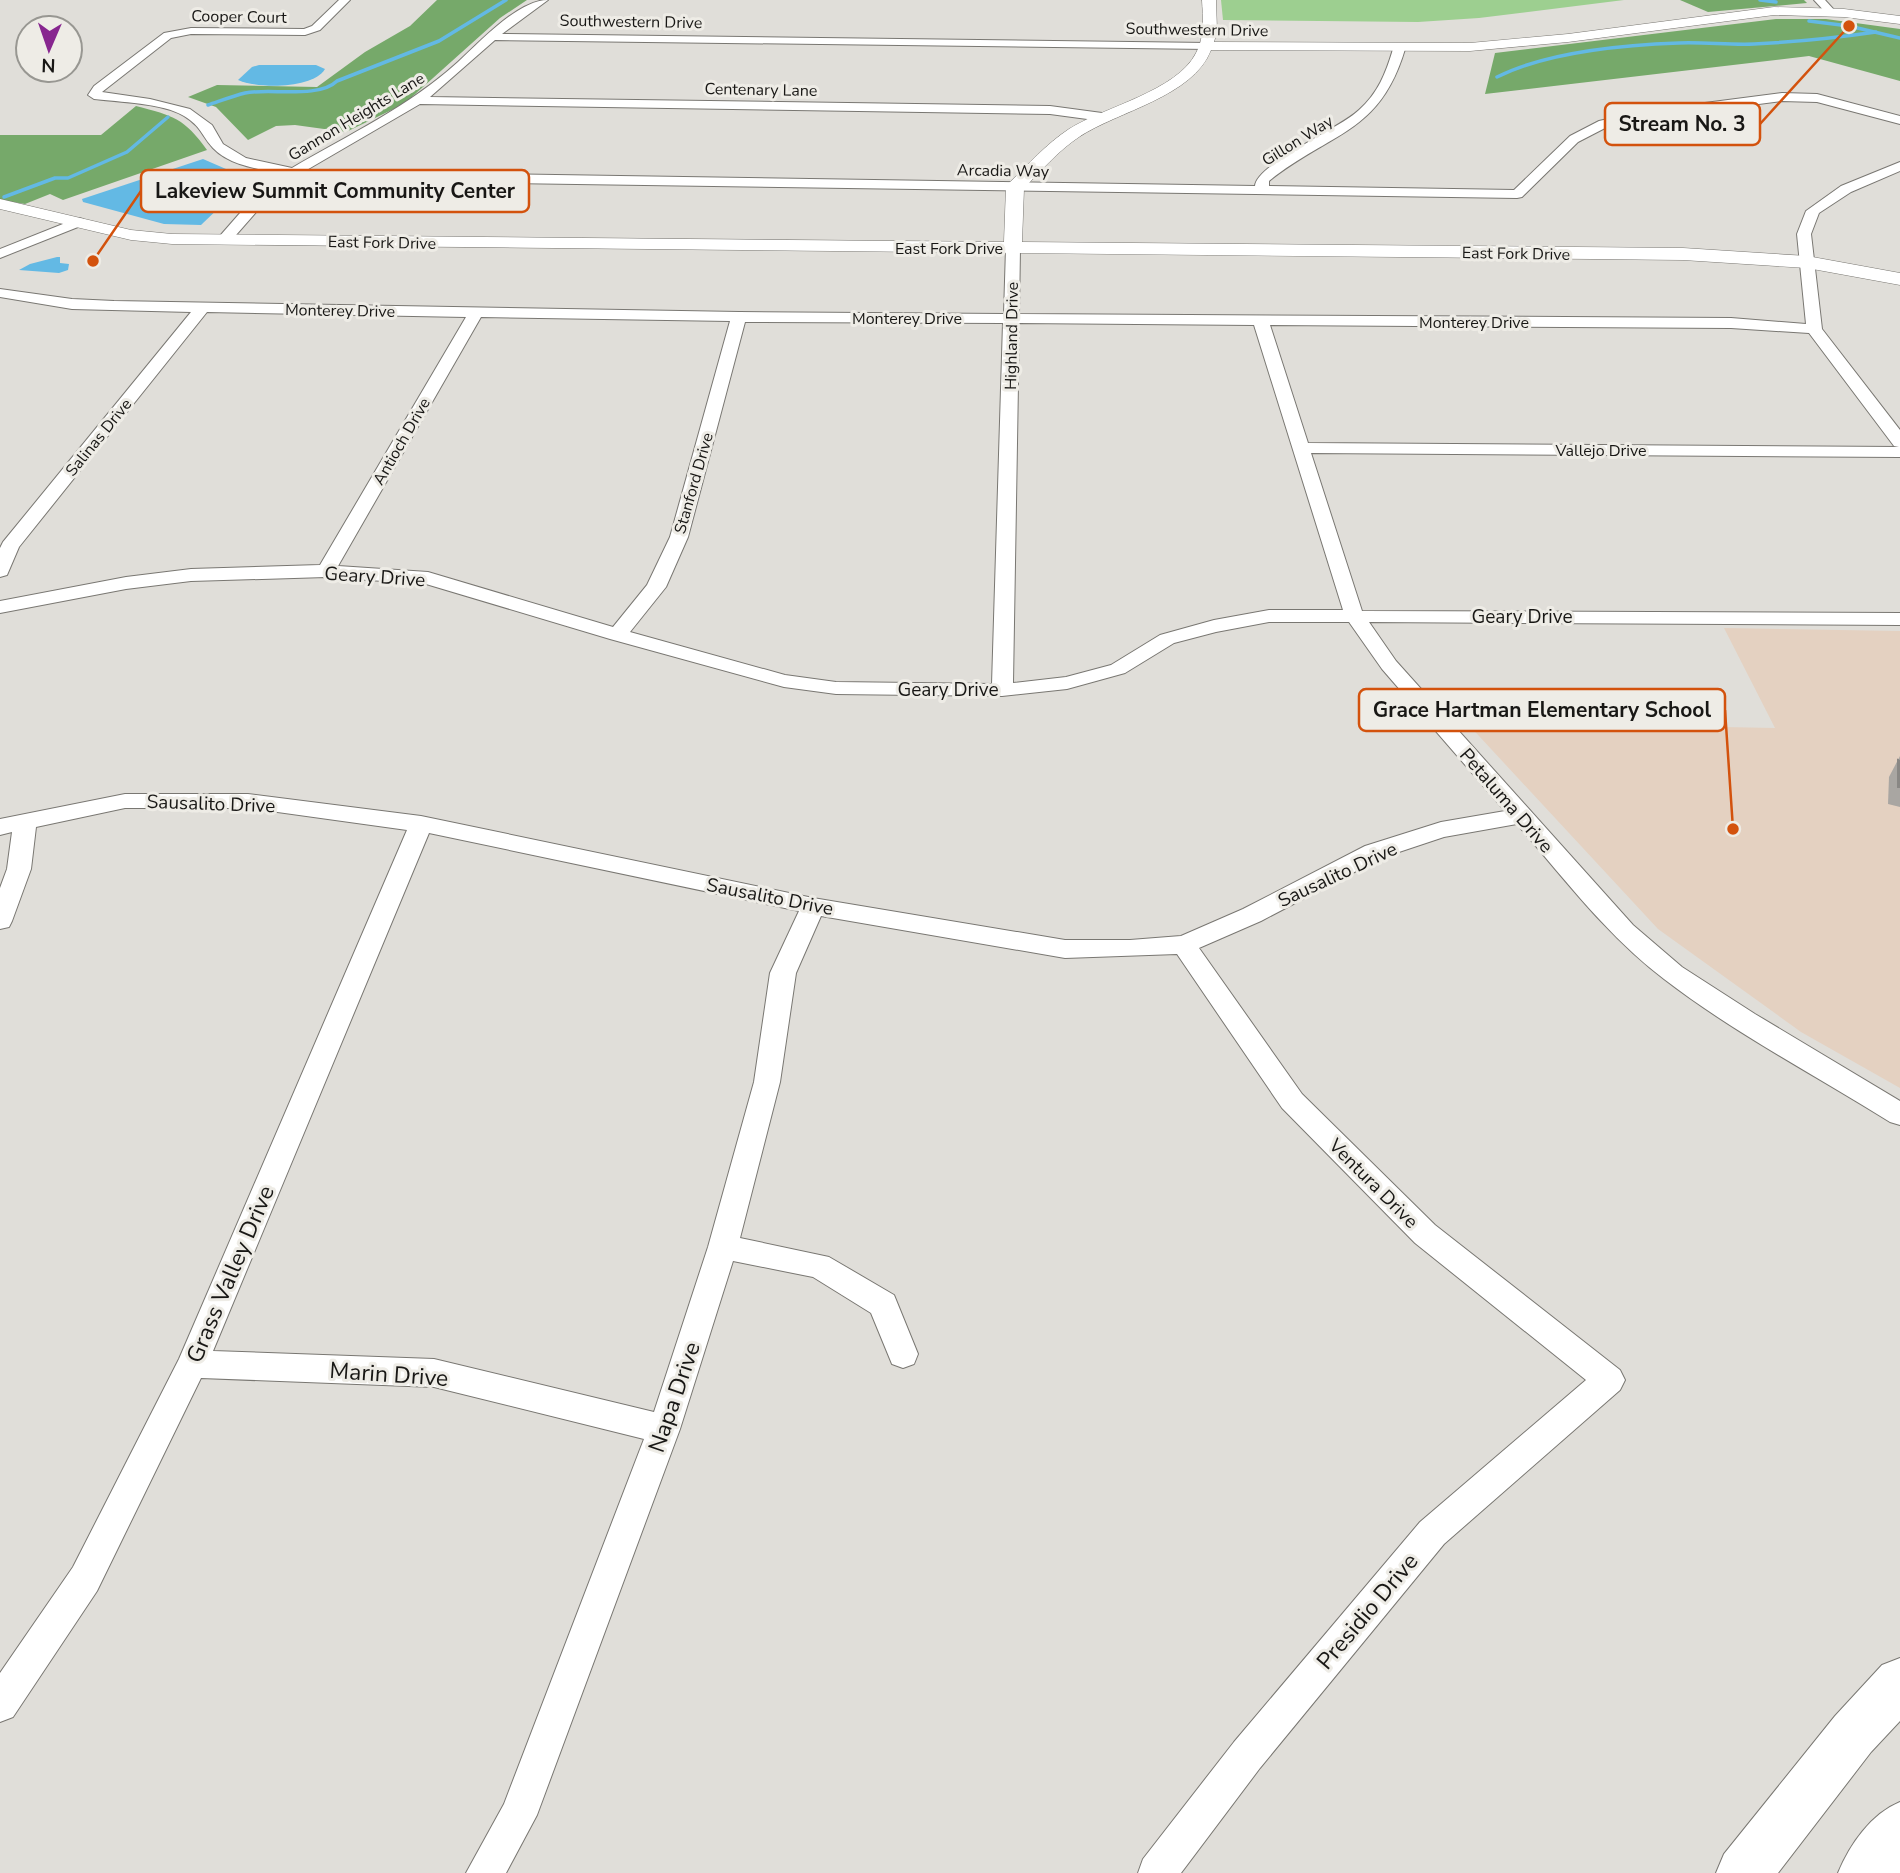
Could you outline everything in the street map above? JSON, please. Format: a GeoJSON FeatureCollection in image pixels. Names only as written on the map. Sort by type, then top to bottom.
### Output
{"type":"FeatureCollection","features":[{"type":"Feature","properties":{"kind":"main road"},"geometry":{"type":"LineString","coordinates":[[1743,1873],[1853,1734],[1900,1684]]}},
{"type":"Feature","properties":{"kind":"main road"},"geometry":{"type":"LineString","coordinates":[[1865,1873],[1900,1829]]}},
{"type":"Feature","properties":{"kind":"street","name":"Cooper Court"},"geometry":{"type":"LineString","coordinates":[[97,97],[94,95],[97,89],[164,37],[173,33],[305,32],[316,28],[345,0]]}},
{"type":"Feature","properties":{"kind":"street","name":"Gannon Heights Lane"},"geometry":{"type":"LineString","coordinates":[[224,240],[259,200],[292,173],[418,100],[492,37],[543,0]]}},
{"type":"Feature","properties":{"kind":"street"},"geometry":{"type":"LineString","coordinates":[[1015,187],[1074,133],[1102,117],[1161,92],[1190,72],[1208,46],[1212,18],[1209,0]]}},
{"type":"Feature","properties":{"kind":"street"},"geometry":{"type":"LineString","coordinates":[[1819,0],[1831,12]]}},
{"type":"Feature","properties":{"kind":"street","name":"Southwestern Drive"},"geometry":{"type":"LineString","coordinates":[[492,37],[1399,48],[1549,41],[1762,12],[1831,12],[1900,20]]}},
{"type":"Feature","properties":{"kind":"street","name":"Gillon Way"},"geometry":{"type":"LineString","coordinates":[[1262,191],[1262,180],[1275,168],[1342,131],[1378,98],[1395,70],[1399,48]]}},
{"type":"Feature","properties":{"kind":"street","name":"Arcadia Way"},"geometry":{"type":"LineString","coordinates":[[97,97],[150,103],[186,112],[208,128],[218,146],[229,154],[258,166],[334,177],[1262,191],[1517,194],[1574,139],[1603,124],[1643,115],[1783,97],[1817,99],[1900,120]]}},
{"type":"Feature","properties":{"kind":"street","name":"Centenary Lane"},"geometry":{"type":"LineString","coordinates":[[418,100],[1049,110],[1102,117]]}},
{"type":"Feature","properties":{"kind":"street"},"geometry":{"type":"LineString","coordinates":[[1900,166],[1846,189],[1813,211],[1804,234],[1814,329],[1900,442]]}},
{"type":"Feature","properties":{"kind":"street","name":"Highland Drive"},"geometry":{"type":"LineString","coordinates":[[1002,691],[1015,187]]}},
{"type":"Feature","properties":{"kind":"street","name":"East Fork Drive"},"geometry":{"type":"LineString","coordinates":[[0,204],[131,234],[224,240],[1683,254],[1807,262],[1900,279]]}},
{"type":"Feature","properties":{"kind":"street"},"geometry":{"type":"LineString","coordinates":[[0,254],[78,222]]}},
{"type":"Feature","properties":{"kind":"street","name":"Monterey Drive"},"geometry":{"type":"LineString","coordinates":[[0,293],[72,304],[202,308],[738,317],[1731,323],[1814,329]]}},
{"type":"Feature","properties":{"kind":"street","name":"Salinas Drive"},"geometry":{"type":"LineString","coordinates":[[0,571],[10,546],[202,308]]}},
{"type":"Feature","properties":{"kind":"street","name":"Antioch Drive"},"geometry":{"type":"LineString","coordinates":[[326,571],[477,311]]}},
{"type":"Feature","properties":{"kind":"street","name":"Stanford Drive"},"geometry":{"type":"LineString","coordinates":[[617,635],[656,587],[679,537],[738,317]]}},
{"type":"Feature","properties":{"kind":"street","name":"Petaluma Drive"},"geometry":{"type":"LineString","coordinates":[[1261,321],[1354,615],[1389,665],[1624,931],[1674,973],[1746,1021],[1900,1114]]}},
{"type":"Feature","properties":{"kind":"street","name":"Vallejo Drive"},"geometry":{"type":"LineString","coordinates":[[1301,448],[1900,452]]}},
{"type":"Feature","properties":{"kind":"street","name":"Geary Drive"},"geometry":{"type":"LineString","coordinates":[[0,607],[126,583],[191,575],[326,571],[428,578],[617,635],[784,681],[836,688],[1002,691],[1067,684],[1118,669],[1167,639],[1214,626],[1269,616],[1900,619]]}},
{"type":"Feature","properties":{"kind":"street","name":"Sausalito Drive"},"geometry":{"type":"LineString","coordinates":[[0,827],[125,801],[234,801],[421,824],[813,906],[1065,949],[1130,949],[1184,945],[1252,915],[1373,852],[1441,830],[1520,816]]}},
{"type":"Feature","properties":{"kind":"street"},"geometry":{"type":"LineString","coordinates":[[0,920],[19,869],[25,821]]}},
{"type":"Feature","properties":{"kind":"street","name":"Grass Valley Drive"},"geometry":{"type":"LineString","coordinates":[[0,1704],[85,1579],[192,1364],[421,824]]}},
{"type":"Feature","properties":{"kind":"street","name":"Napa Drive"},"geometry":{"type":"LineString","coordinates":[[485,1873],[518,1815],[664,1429],[723,1247],[767,1082],[783,973],[813,906]]}},
{"type":"Feature","properties":{"kind":"street","name":"Ventura Drive"},"geometry":{"type":"LineString","coordinates":[[1184,945],[1292,1101],[1425,1234],[1609,1380]]}},
{"type":"Feature","properties":{"kind":"street"},"geometry":{"type":"LineString","coordinates":[[723,1247],[819,1266],[883,1304],[903,1354]]}},
{"type":"Feature","properties":{"kind":"street","name":"Marin Drive"},"geometry":{"type":"LineString","coordinates":[[192,1364],[435,1373],[664,1429]]}},
{"type":"Feature","properties":{"kind":"street","name":"Presidio Drive"},"geometry":{"type":"LineString","coordinates":[[1157,1873],[1247,1755],[1432,1533],[1609,1380]]}},
{"type":"Feature","properties":{"kind":"shaded area"},"geometry":{"type":"Polygon","coordinates":[[[1724,628],[1900,631],[1900,1088],[1801,1032],[1658,929],[1466,722],[1775,728],[1724,628]]]}},
{"type":"Feature","properties":{"kind":"green space"},"geometry":{"type":"Polygon","coordinates":[[[437,0],[527,0],[500,18],[404,104],[346,132],[295,125],[276,126],[248,140],[216,107],[188,97],[217,85],[317,87],[365,52],[410,26],[437,0]]]}},
{"type":"Feature","properties":{"kind":"green space"},"geometry":{"type":"Polygon","coordinates":[[[1221,0],[1624,0],[1479,18],[1418,22],[1223,20],[1221,0]]]}},
{"type":"Feature","properties":{"kind":"green space"},"geometry":{"type":"Polygon","coordinates":[[[1680,0],[1804,0],[1807,3],[1708,12],[1680,0]]]}},
{"type":"Feature","properties":{"kind":"green space"},"geometry":{"type":"Polygon","coordinates":[[[1776,19],[1826,19],[1900,29],[1900,81],[1809,56],[1485,94],[1495,53],[1776,19]]]}},
{"type":"Feature","properties":{"kind":"green space"},"geometry":{"type":"Polygon","coordinates":[[[136,106],[177,120],[192,131],[207,150],[63,200],[50,194],[25,204],[0,200],[0,135],[101,135],[136,106]]]}},
{"type":"Feature","properties":{"kind":"water"},"geometry":{"type":"Polygon","coordinates":[[[316,65],[325,69],[319,76],[297,84],[271,86],[238,80],[252,67],[316,65]]]}},
{"type":"Feature","properties":{"kind":"water"},"geometry":{"type":"Polygon","coordinates":[[[203,159],[249,179],[201,225],[164,224],[83,202],[82,199],[203,159]]]}},
{"type":"Feature","properties":{"kind":"water"},"geometry":{"type":"Polygon","coordinates":[[[60,257],[60,263],[69,264],[68,270],[59,273],[19,270],[30,264],[60,257]]]}},
{"type":"Feature","properties":{"kind":"building"},"geometry":{"type":"Polygon","coordinates":[[[1898,760],[1900,761],[1900,787],[1898,787],[1898,760]]]}},
{"type":"Feature","properties":{"kind":"waterway"},"geometry":{"type":"LineString","coordinates":[[208,105],[245,93],[318,90],[439,41],[506,0]]}},
{"type":"Feature","properties":{"kind":"waterway"},"geometry":{"type":"LineString","coordinates":[[1760,0],[1776,2]]}},
{"type":"Feature","properties":{"kind":"waterway"},"geometry":{"type":"LineString","coordinates":[[1809,21],[1875,32]]}},
{"type":"Feature","properties":{"kind":"waterway"},"geometry":{"type":"LineString","coordinates":[[1497,77],[1539,61],[1610,48],[1679,43],[1769,43],[1875,32]]}},
{"type":"Feature","properties":{"kind":"waterway"},"geometry":{"type":"LineString","coordinates":[[1875,32],[1900,38]]}},
{"type":"Feature","properties":{"kind":"waterway"},"geometry":{"type":"LineString","coordinates":[[4,197],[55,178],[68,178],[127,152],[168,117]]}},
{"type":"Feature","properties":{"kind":"place","name":"Stream No. 3"},"geometry":{"type":"Point","coordinates":[1849,26]}},
{"type":"Feature","properties":{"kind":"place","name":"Lakeview Summit Community Center"},"geometry":{"type":"Point","coordinates":[93,261]}},
{"type":"Feature","properties":{"kind":"place","name":"Grace Hartman Elementary School"},"geometry":{"type":"Point","coordinates":[1733,829]}}]}
